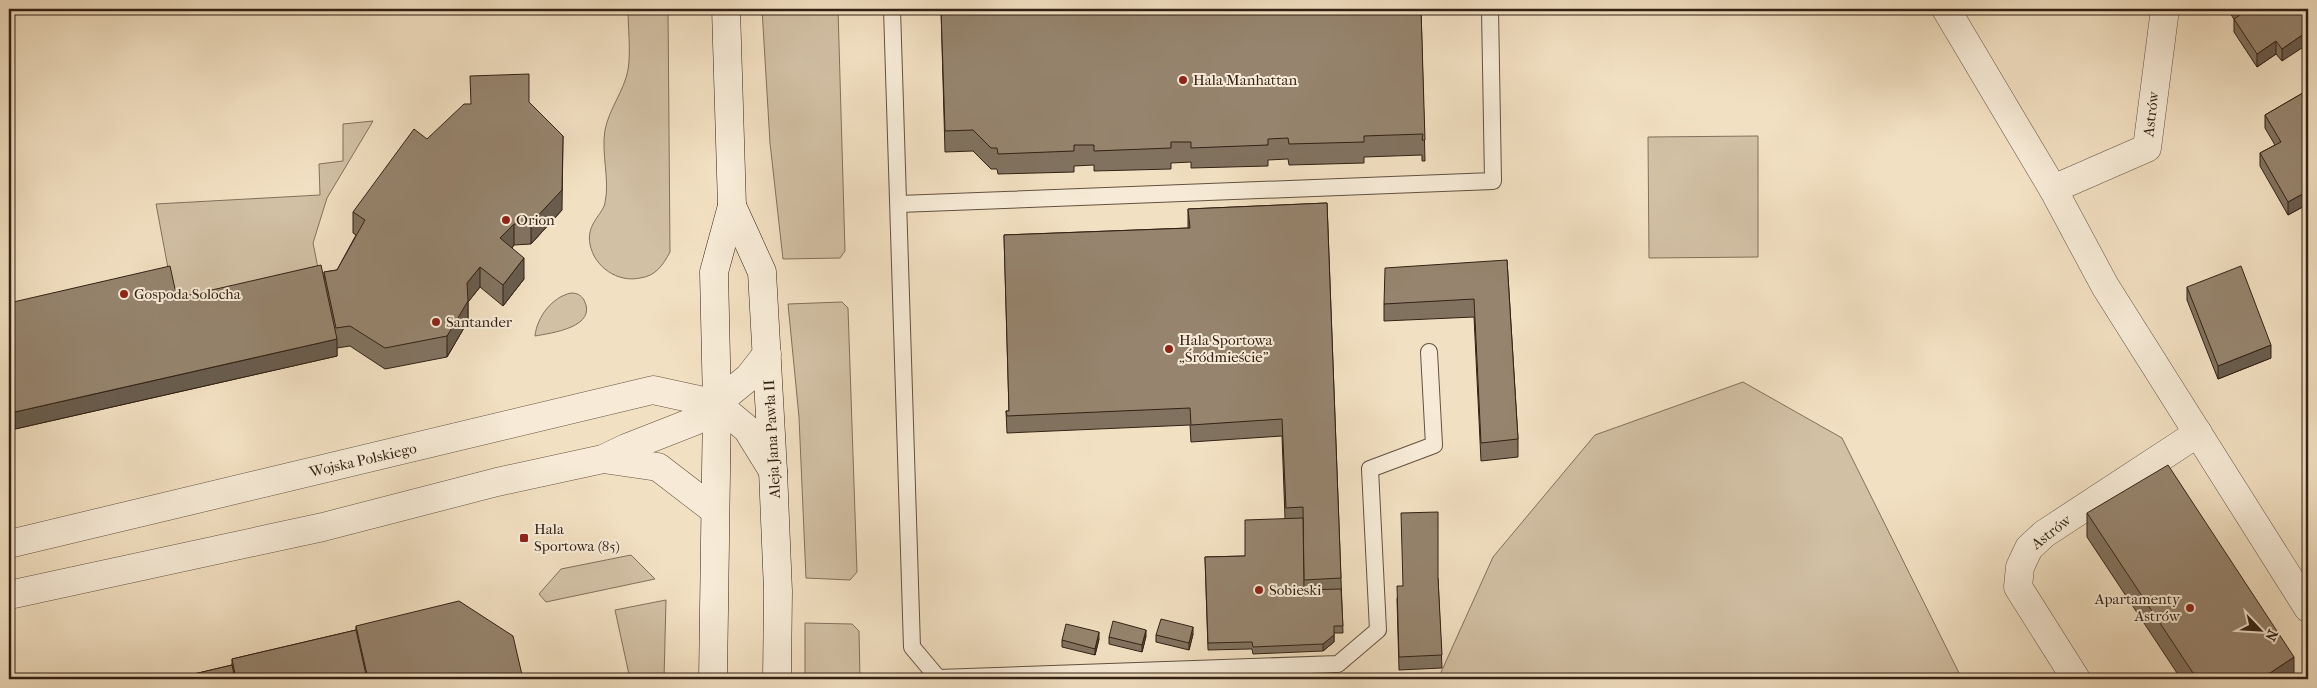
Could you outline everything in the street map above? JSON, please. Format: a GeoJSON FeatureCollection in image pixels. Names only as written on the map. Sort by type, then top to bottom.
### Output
{"type":"FeatureCollection","features":[{"type":"Feature","properties":{"kind":"street","name":"Aleja Jana Pawła II"},"geometry":{"type":"LineString","coordinates":[[713,679],[717,404],[714,272],[732,206],[726,9]]}},
{"type":"Feature","properties":{"kind":"street"},"geometry":{"type":"LineString","coordinates":[[1946,9],[2053,189],[2104,286],[2308,608]]}},
{"type":"Feature","properties":{"kind":"street","name":"Astrów"},"geometry":{"type":"LineString","coordinates":[[2053,189],[2147,148],[2165,9]]}},
{"type":"Feature","properties":{"kind":"street","name":"Aleja Jana Pawła II"},"geometry":{"type":"LineString","coordinates":[[732,206],[762,272],[774,472],[778,591],[776,679]]}},
{"type":"Feature","properties":{"kind":"street"},"geometry":{"type":"LineString","coordinates":[[9,595],[323,527],[497,482],[603,459],[626,448],[687,426],[717,404],[748,377],[767,354]]}},
{"type":"Feature","properties":{"kind":"street","name":"Wojska Polskiego"},"geometry":{"type":"LineString","coordinates":[[9,544],[653,390],[717,404],[747,429],[774,472]]}},
{"type":"Feature","properties":{"kind":"street","name":"Astrów"},"geometry":{"type":"LineString","coordinates":[[2076,679],[2018,587],[2020,567],[2029,548],[2044,534],[2198,433]]}},
{"type":"Feature","properties":{"kind":"street"},"geometry":{"type":"LineString","coordinates":[[603,459],[658,467],[714,510]]}},
{"type":"Feature","properties":{"kind":"lane"},"geometry":{"type":"LineString","coordinates":[[892,9],[912,647],[938,678],[1338,664],[1378,630],[1370,470],[1434,445],[1429,352]]}},
{"type":"Feature","properties":{"kind":"lane"},"geometry":{"type":"LineString","coordinates":[[899,204],[1492,181],[1490,9]]}},
{"type":"Feature","properties":{"kind":"shaded area"},"geometry":{"type":"Polygon","coordinates":[[[628,9],[668,9],[670,252],[655,272],[646,277],[632,279],[616,276],[608,272],[596,260],[589,237],[592,225],[605,203],[607,185],[604,148],[605,130],[628,70],[628,9]]]}},
{"type":"Feature","properties":{"kind":"shaded area"},"geometry":{"type":"Polygon","coordinates":[[[762,9],[838,9],[845,251],[840,258],[783,259],[770,143],[762,9]]]}},
{"type":"Feature","properties":{"kind":"shaded area"},"geometry":{"type":"Polygon","coordinates":[[[373,121],[327,198],[313,243],[321,283],[177,316],[156,204],[320,195],[319,164],[343,161],[343,124],[373,121]]]}},
{"type":"Feature","properties":{"kind":"shaded area"},"geometry":{"type":"Polygon","coordinates":[[[1758,136],[1758,257],[1649,258],[1648,137],[1758,136]]]}},
{"type":"Feature","properties":{"kind":"shaded area"},"geometry":{"type":"Polygon","coordinates":[[[571,293],[579,295],[584,300],[587,309],[585,317],[571,327],[535,336],[542,315],[552,303],[571,293]]]}},
{"type":"Feature","properties":{"kind":"shaded area"},"geometry":{"type":"Polygon","coordinates":[[[842,302],[848,308],[857,572],[850,580],[806,578],[799,417],[788,304],[842,302]]]}},
{"type":"Feature","properties":{"kind":"shaded area"},"geometry":{"type":"Polygon","coordinates":[[[1743,382],[1842,438],[1962,679],[1438,679],[1493,557],[1595,435],[1743,382]]]}},
{"type":"Feature","properties":{"kind":"shaded area"},"geometry":{"type":"Polygon","coordinates":[[[631,555],[655,579],[546,602],[539,594],[561,569],[631,555]]]}},
{"type":"Feature","properties":{"kind":"shaded area"},"geometry":{"type":"Polygon","coordinates":[[[666,600],[664,679],[630,679],[615,610],[666,600]]]}},
{"type":"Feature","properties":{"kind":"shaded area"},"geometry":{"type":"Polygon","coordinates":[[[805,623],[852,624],[859,631],[860,679],[805,679],[805,623]]]}},
{"type":"Feature","properties":{"kind":"building","name":"Hala Manhattan"},"geometry":{"type":"Polygon","coordinates":[[[941,9],[1421,9],[1425,140],[1422,140],[1423,134],[1364,136],[1364,142],[1289,144],[1288,138],[1268,139],[1268,145],[1191,148],[1191,142],[1171,142],[1171,148],[1094,151],[1094,145],[1074,145],[1074,151],[998,154],[997,148],[991,148],[973,130],[945,131],[941,9]]]}},
{"type":"Feature","properties":{"kind":"building"},"geometry":{"type":"Polygon","coordinates":[[[2236,9],[2308,9],[2308,31],[2282,49],[2276,41],[2257,54],[2234,19],[2240,15],[2236,9]]]}},
{"type":"Feature","properties":{"kind":"building"},"geometry":{"type":"Polygon","coordinates":[[[529,74],[529,102],[563,136],[562,190],[531,223],[514,224],[500,238],[524,258],[503,285],[480,267],[467,283],[468,301],[447,336],[385,348],[350,326],[336,328],[324,272],[337,270],[365,220],[353,212],[414,129],[427,139],[464,104],[471,104],[470,76],[529,74]]]}},
{"type":"Feature","properties":{"kind":"building"},"geometry":{"type":"Polygon","coordinates":[[[2308,90],[2308,191],[2288,202],[2260,153],[2281,142],[2265,115],[2308,90]]]}},
{"type":"Feature","properties":{"kind":"building","name":"Hala Sportowa „Śródmieście”"},"geometry":{"type":"Polygon","coordinates":[[[1327,203],[1341,578],[1304,580],[1303,507],[1286,508],[1282,419],[1191,425],[1190,408],[1007,416],[1006,411],[1009,411],[1004,235],[1190,228],[1188,209],[1327,203]]]}},
{"type":"Feature","properties":{"kind":"building"},"geometry":{"type":"Polygon","coordinates":[[[1507,260],[1518,439],[1481,443],[1474,299],[1384,304],[1385,268],[1507,260]]]}},
{"type":"Feature","properties":{"kind":"building"},"geometry":{"type":"Polygon","coordinates":[[[321,265],[337,339],[15,412],[9,386],[9,303],[170,266],[177,298],[321,265]]]}},
{"type":"Feature","properties":{"kind":"building"},"geometry":{"type":"Polygon","coordinates":[[[2241,266],[2271,345],[2218,366],[2187,287],[2241,266]]]}},
{"type":"Feature","properties":{"kind":"building"},"geometry":{"type":"Polygon","coordinates":[[[9,396],[13,414],[9,415],[9,396]]]}},
{"type":"Feature","properties":{"kind":"building","name":"Apartamenty Astrów"},"geometry":{"type":"Polygon","coordinates":[[[2168,465],[2294,657],[2261,679],[2197,679],[2087,513],[2168,465]]]}},
{"type":"Feature","properties":{"kind":"building"},"geometry":{"type":"Polygon","coordinates":[[[1438,512],[1438,578],[1442,655],[1399,657],[1397,586],[1403,586],[1401,513],[1438,512]]]}},
{"type":"Feature","properties":{"kind":"building"},"geometry":{"type":"Polygon","coordinates":[[[1303,518],[1304,590],[1341,589],[1343,626],[1334,626],[1334,635],[1323,644],[1253,647],[1252,642],[1208,643],[1205,557],[1245,556],[1245,520],[1303,518]]]}},
{"type":"Feature","properties":{"kind":"building"},"geometry":{"type":"Polygon","coordinates":[[[459,601],[513,636],[523,679],[368,679],[356,626],[459,601]]]}},
{"type":"Feature","properties":{"kind":"building"},"geometry":{"type":"Polygon","coordinates":[[[1161,619],[1193,627],[1189,643],[1156,635],[1161,619]]]}},
{"type":"Feature","properties":{"kind":"building"},"geometry":{"type":"Polygon","coordinates":[[[1113,621],[1146,630],[1142,645],[1109,637],[1113,621]]]}},
{"type":"Feature","properties":{"kind":"building"},"geometry":{"type":"Polygon","coordinates":[[[1066,624],[1099,632],[1095,649],[1062,640],[1066,624]]]}},
{"type":"Feature","properties":{"kind":"building"},"geometry":{"type":"Polygon","coordinates":[[[356,630],[367,679],[236,679],[232,659],[356,630]]]}},
{"type":"Feature","properties":{"kind":"building"},"geometry":{"type":"Polygon","coordinates":[[[232,665],[235,679],[173,679],[232,665]]]}},
{"type":"Feature","properties":{"kind":"place","name":"Hala Manhattan"},"geometry":{"type":"Point","coordinates":[1183,80]}},
{"type":"Feature","properties":{"kind":"place","name":"Orion"},"geometry":{"type":"Point","coordinates":[506,220]}},
{"type":"Feature","properties":{"kind":"place","name":"Gospoda Solocha"},"geometry":{"type":"Point","coordinates":[124,294]}},
{"type":"Feature","properties":{"kind":"place","name":"Santander"},"geometry":{"type":"Point","coordinates":[436,322]}},
{"type":"Feature","properties":{"kind":"place","name":"Hala Sportowa „Śródmieście”"},"geometry":{"type":"Point","coordinates":[1169,349]}},
{"type":"Feature","properties":{"kind":"place","name":"Hala Sportowa (85)"},"geometry":{"type":"Point","coordinates":[524,538]}},
{"type":"Feature","properties":{"kind":"place","name":"Sobieski"},"geometry":{"type":"Point","coordinates":[1259,590]}},
{"type":"Feature","properties":{"kind":"place","name":"Apartamenty Astrów"},"geometry":{"type":"Point","coordinates":[2190,608]}}]}
